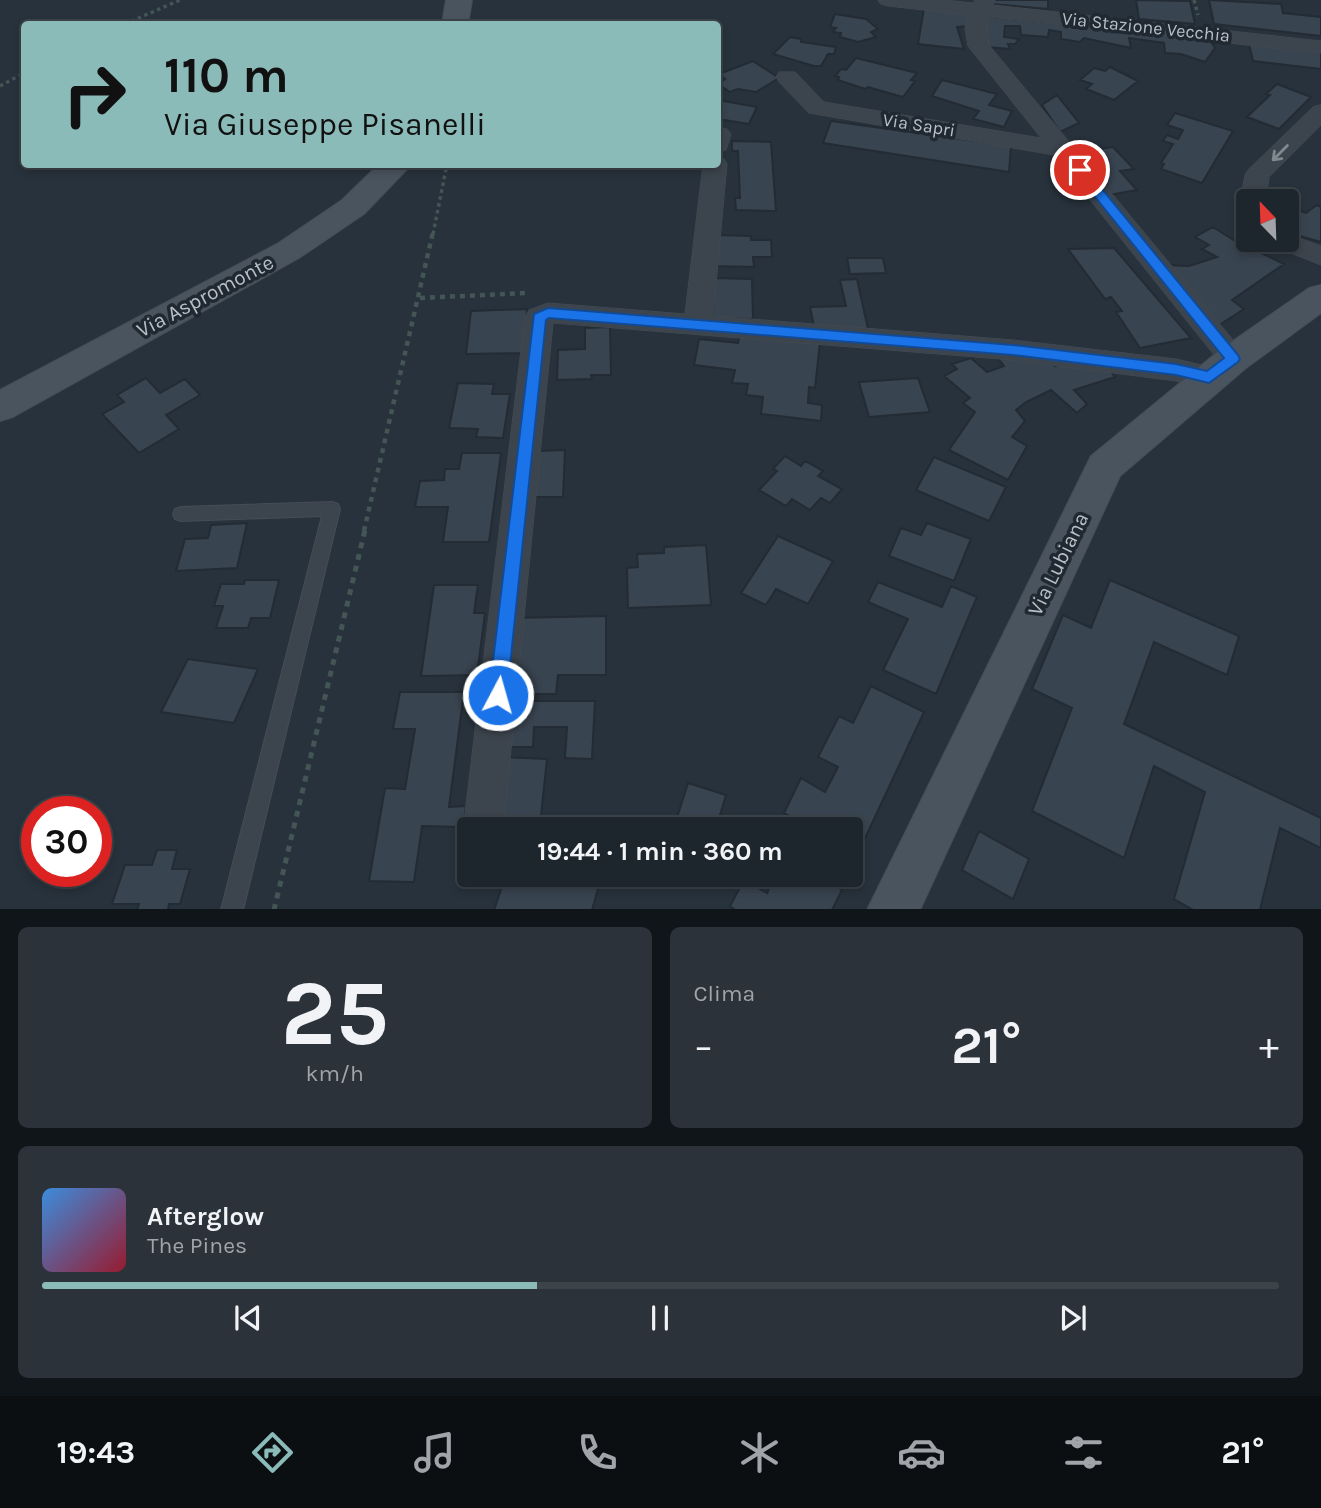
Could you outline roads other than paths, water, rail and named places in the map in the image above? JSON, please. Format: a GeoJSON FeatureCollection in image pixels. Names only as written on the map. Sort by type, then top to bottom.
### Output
{"type":"FeatureCollection","features":[{"type":"Feature","properties":{"kind":"street"},"geometry":{"type":"LineString","coordinates":[[456,21],[459,0]]}},
{"type":"Feature","properties":{"kind":"street","name":"Via Stazione Vecchia"},"geometry":{"type":"LineString","coordinates":[[888,0],[983,5],[1321,47]]}},
{"type":"Feature","properties":{"kind":"street"},"geometry":{"type":"LineString","coordinates":[[983,5],[974,33],[979,46],[1063,149],[1221,368]]}},
{"type":"Feature","properties":{"kind":"street","name":"Via Sapri"},"geometry":{"type":"LineString","coordinates":[[787,77],[817,108],[1063,149]]}},
{"type":"Feature","properties":{"kind":"street"},"geometry":{"type":"LineString","coordinates":[[1255,189],[1257,175],[1321,111]]}},
{"type":"Feature","properties":{"kind":"street","name":"Via Aspromonte"},"geometry":{"type":"LineString","coordinates":[[0,407],[288,251],[353,207],[393,168]]}},
{"type":"Feature","properties":{"kind":"street"},"geometry":{"type":"LineString","coordinates":[[698,325],[715,168]]}},
{"type":"Feature","properties":{"kind":"street"},"geometry":{"type":"LineString","coordinates":[[1299,247],[1321,256]]}},
{"type":"Feature","properties":{"kind":"street","name":"Via Lubiana"},"geometry":{"type":"LineString","coordinates":[[893,909],[1105,467],[1221,368],[1318,300]]}},
{"type":"Feature","properties":{"kind":"street"},"geometry":{"type":"LineString","coordinates":[[484,817],[539,317],[548,313],[1013,350],[1176,370],[1221,368]]}},
{"type":"Feature","properties":{"kind":"lane"},"geometry":{"type":"LineString","coordinates":[[181,514],[332,509],[232,909]]}}]}
